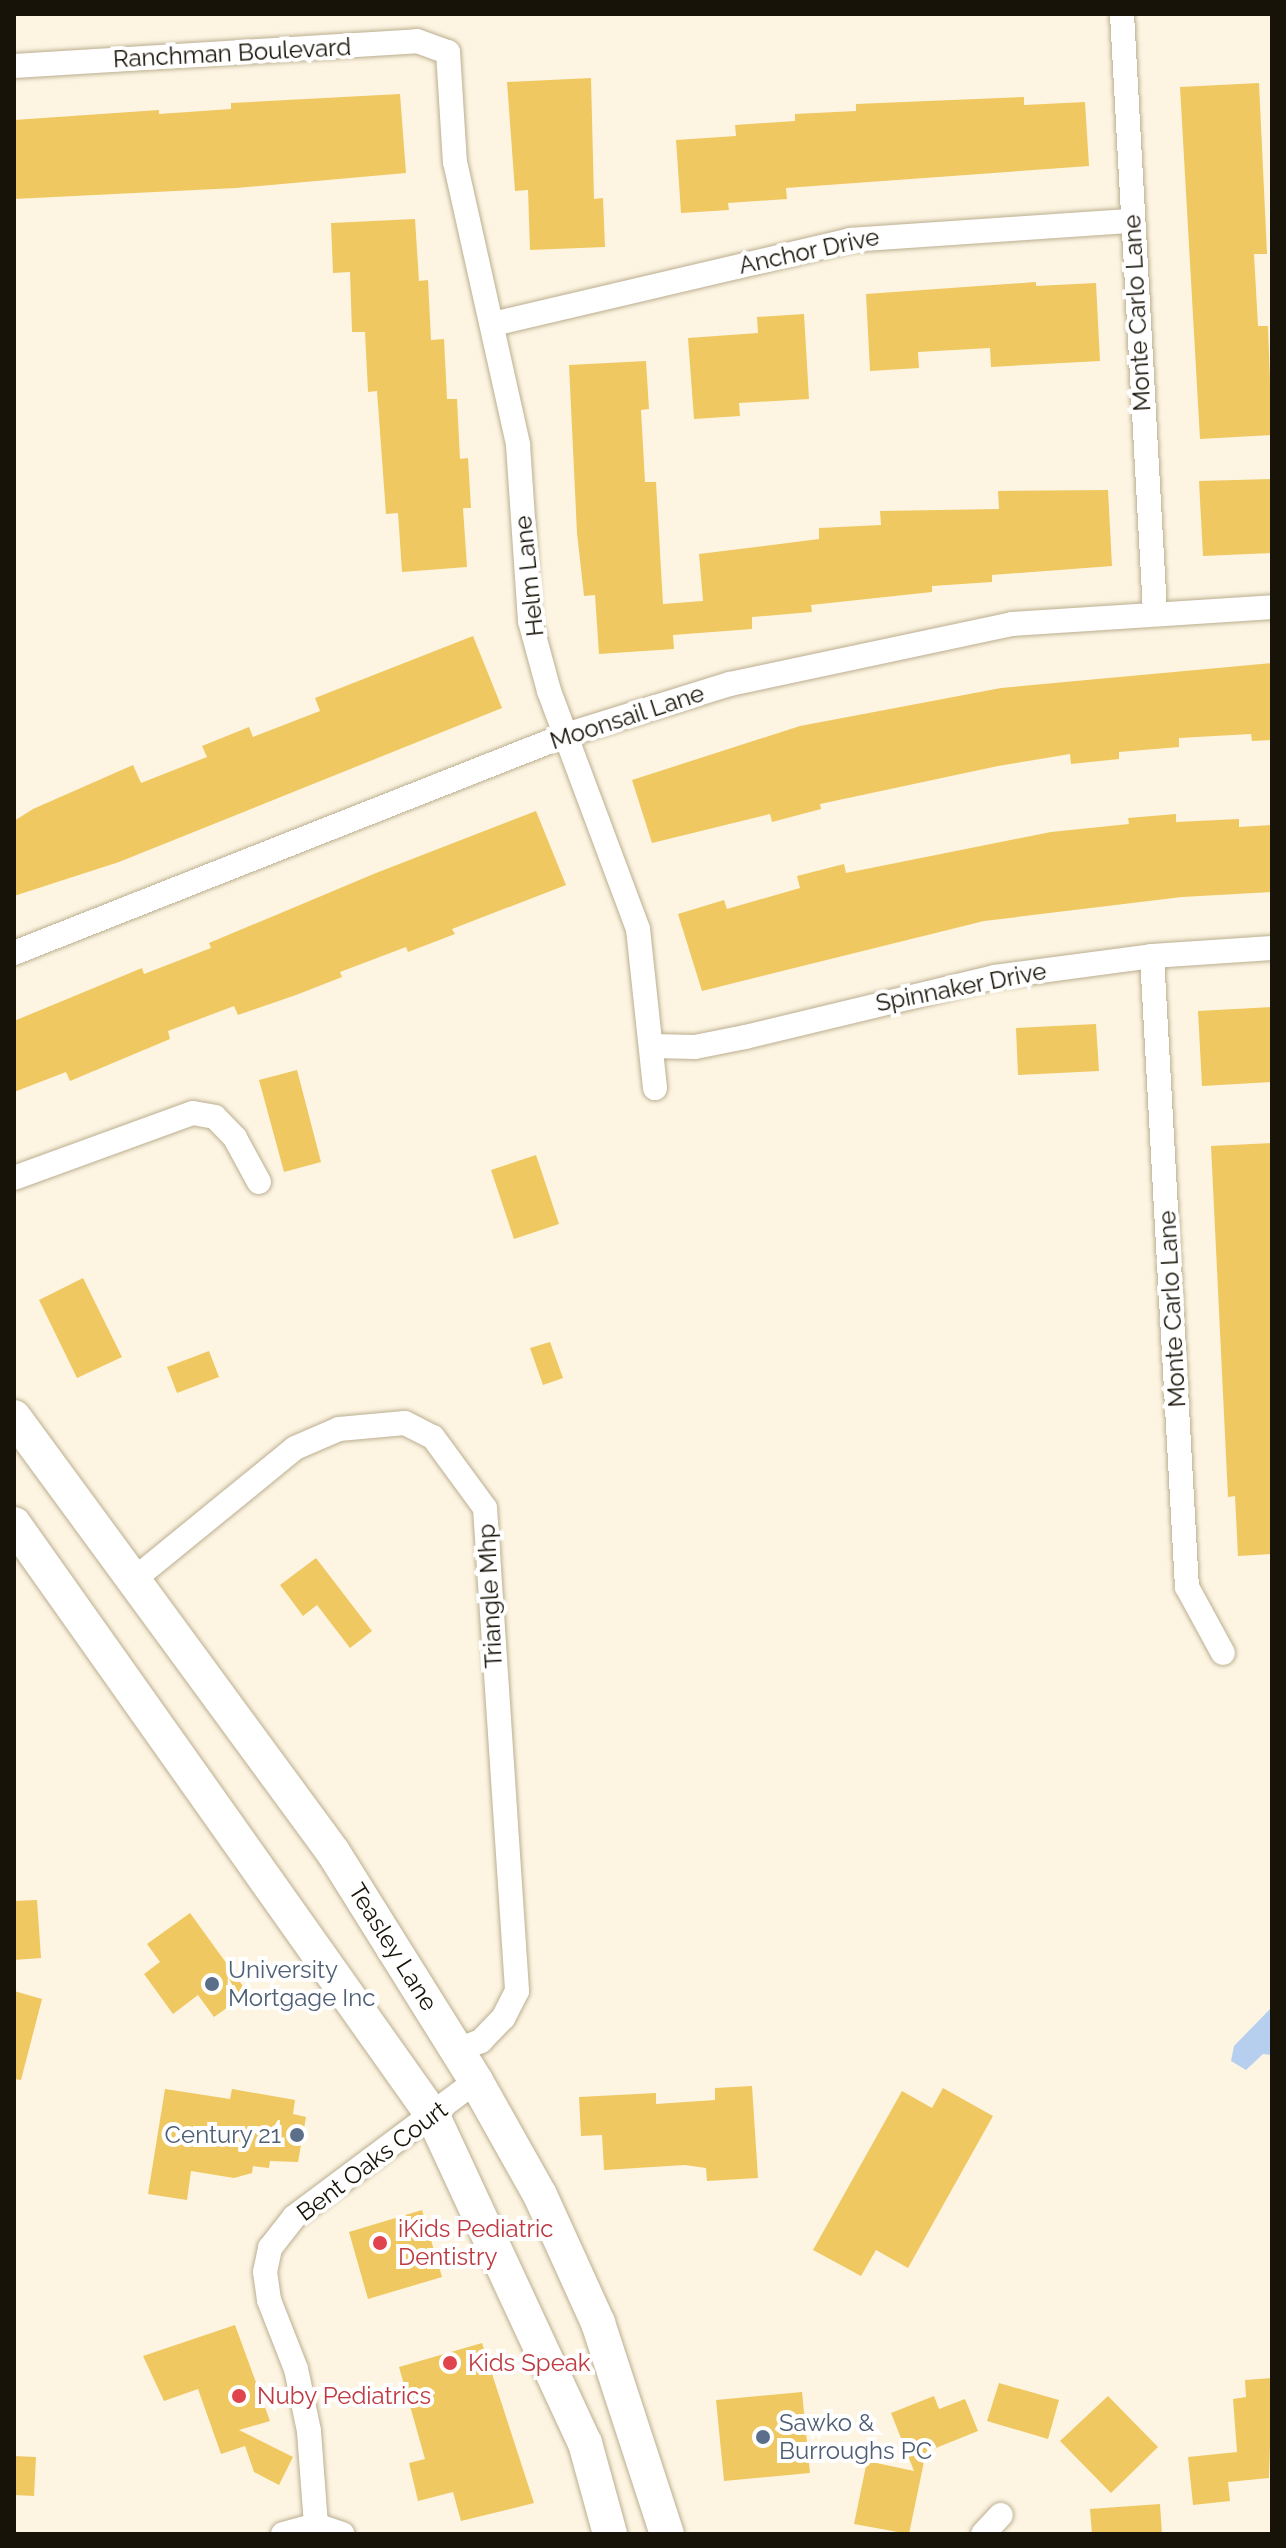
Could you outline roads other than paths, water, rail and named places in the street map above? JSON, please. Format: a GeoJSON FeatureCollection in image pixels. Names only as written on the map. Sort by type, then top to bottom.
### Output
{"type":"FeatureCollection","features":[{"type":"Feature","properties":{"kind":"main road","name":"Teasley Lane"},"geometry":{"type":"LineString","coordinates":[[14,1417],[333,1852],[458,2050],[540,2195],[598,2323],[667,2534]]}},
{"type":"Feature","properties":{"kind":"main road"},"geometry":{"type":"LineString","coordinates":[[14,1524],[433,2116],[585,2443],[610,2534]]}},
{"type":"Feature","properties":{"kind":"street","name":"Monte Carlo Lane"},"geometry":{"type":"LineString","coordinates":[[1122,14],[1131,221],[1155,612]]}},
{"type":"Feature","properties":{"kind":"street","name":"Ranchman Boulevard"},"geometry":{"type":"LineString","coordinates":[[14,66],[417,41],[448,52]]}},
{"type":"Feature","properties":{"kind":"street","name":"Helm Lane"},"geometry":{"type":"LineString","coordinates":[[448,52],[455,162],[518,445],[530,621],[566,735],[638,929],[653,1046],[655,1088]]}},
{"type":"Feature","properties":{"kind":"street","name":"Anchor Drive"},"geometry":{"type":"LineString","coordinates":[[493,324],[850,240],[1131,221]]}},
{"type":"Feature","properties":{"kind":"street","name":"Moonsail Lane"},"geometry":{"type":"LineString","coordinates":[[14,953],[566,735],[730,684],[911,642],[1012,624],[1155,612],[1272,607]]}},
{"type":"Feature","properties":{"kind":"street","name":"Spinnaker Drive"},"geometry":{"type":"LineString","coordinates":[[653,1046],[695,1047],[995,977],[1152,956],[1272,948]]}},
{"type":"Feature","properties":{"kind":"street","name":"Monte Carlo Lane"},"geometry":{"type":"LineString","coordinates":[[1152,956],[1187,1587],[1223,1653]]}},
{"type":"Feature","properties":{"kind":"street"},"geometry":{"type":"LineString","coordinates":[[14,1178],[193,1113],[215,1117],[235,1138],[259,1182]]}},
{"type":"Feature","properties":{"kind":"street","name":"Triangle Mhp"},"geometry":{"type":"LineString","coordinates":[[132,1581],[295,1448],[339,1429],[405,1423],[433,1437],[485,1508],[517,1991],[503,2018],[481,2041],[458,2050]]}},
{"type":"Feature","properties":{"kind":"street","name":"Bent Oaks Court"},"geometry":{"type":"LineString","coordinates":[[316,2525],[306,2415],[296,2369],[269,2300],[265,2272],[270,2248],[294,2217],[476,2081]]}},
{"type":"Feature","properties":{"kind":"street"},"geometry":{"type":"LineString","coordinates":[[983,2534],[1001,2515]]}},
{"type":"Feature","properties":{"kind":"street"},"geometry":{"type":"LineString","coordinates":[[283,2534],[316,2525],[342,2534]]}},
{"type":"Feature","properties":{"kind":"water"},"geometry":{"type":"Polygon","coordinates":[[[1272,2007],[1272,2055],[1263,2054],[1246,2070],[1231,2061],[1234,2046],[1272,2007]]]}},
{"type":"Feature","properties":{"kind":"place","name":"University Mortgage Inc"},"geometry":{"type":"Point","coordinates":[212,1984]}},
{"type":"Feature","properties":{"kind":"place","name":"Century 21"},"geometry":{"type":"Point","coordinates":[297,2135]}},
{"type":"Feature","properties":{"kind":"place","name":"iKids Pediatric Dentistry"},"geometry":{"type":"Point","coordinates":[380,2243]}},
{"type":"Feature","properties":{"kind":"place","name":"Kids Speak"},"geometry":{"type":"Point","coordinates":[450,2363]}},
{"type":"Feature","properties":{"kind":"place","name":"Nuby Pediatrics"},"geometry":{"type":"Point","coordinates":[239,2396]}},
{"type":"Feature","properties":{"kind":"place","name":"Sawko & Burroughs PC"},"geometry":{"type":"Point","coordinates":[763,2437]}}]}
